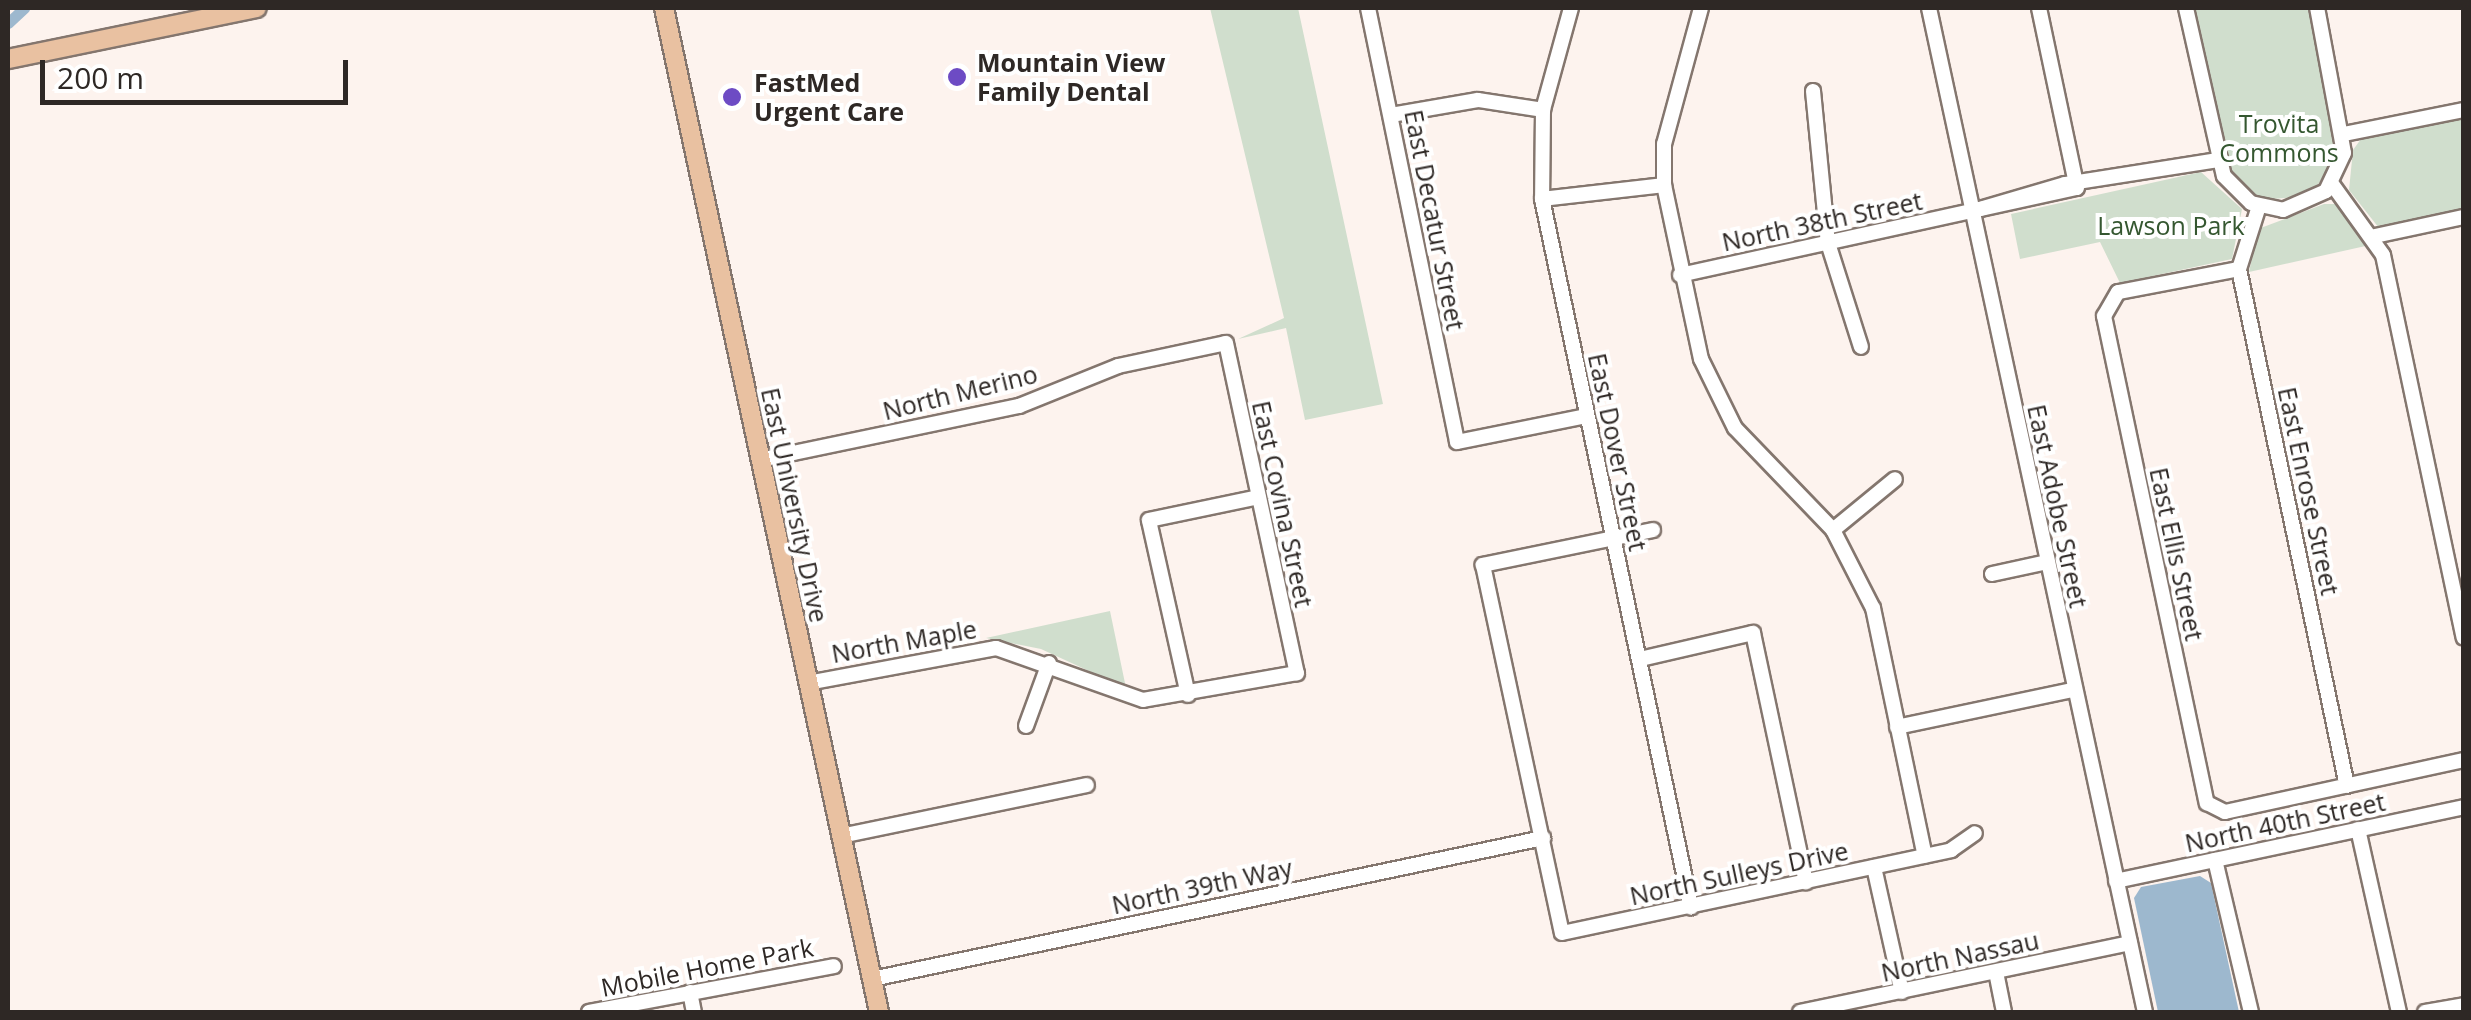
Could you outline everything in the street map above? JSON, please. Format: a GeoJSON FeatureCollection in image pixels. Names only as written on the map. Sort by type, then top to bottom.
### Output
{"type":"FeatureCollection","features":[{"type":"Feature","properties":{"kind":"main road"},"geometry":{"type":"LineString","coordinates":[[8,59],[257,8]]}},
{"type":"Feature","properties":{"kind":"main road","name":"East University Drive"},"geometry":{"type":"LineString","coordinates":[[664,8],[879,1012]]}},
{"type":"Feature","properties":{"kind":"street","name":"East Decatur Street"},"geometry":{"type":"LineString","coordinates":[[1368,8],[1458,442],[1586,416]]}},
{"type":"Feature","properties":{"kind":"street","name":"East Dover Street"},"geometry":{"type":"LineString","coordinates":[[1571,8],[1543,110],[1542,199],[1690,907]]}},
{"type":"Feature","properties":{"kind":"street"},"geometry":{"type":"LineString","coordinates":[[1701,8],[1664,144],[1664,185],[1680,275],[1722,409],[1832,530],[1874,608],[1925,856]]}},
{"type":"Feature","properties":{"kind":"street","name":"East Adobe Street"},"geometry":{"type":"LineString","coordinates":[[1930,8],[2145,1012]]}},
{"type":"Feature","properties":{"kind":"street"},"geometry":{"type":"LineString","coordinates":[[2039,8],[2077,188]]}},
{"type":"Feature","properties":{"kind":"street"},"geometry":{"type":"LineString","coordinates":[[2186,8],[2219,160],[2230,185],[2260,206],[2292,208],[2332,184],[2344,134],[2317,8]]}},
{"type":"Feature","properties":{"kind":"street"},"geometry":{"type":"LineString","coordinates":[[1813,92],[1828,242],[1861,347]]}},
{"type":"Feature","properties":{"kind":"street"},"geometry":{"type":"LineString","coordinates":[[1392,115],[1478,100],[1543,110]]}},
{"type":"Feature","properties":{"kind":"street"},"geometry":{"type":"LineString","coordinates":[[2344,134],[2464,110]]}},
{"type":"Feature","properties":{"kind":"street","name":"North 38th Street"},"geometry":{"type":"LineString","coordinates":[[1680,275],[2219,160]]}},
{"type":"Feature","properties":{"kind":"street"},"geometry":{"type":"LineString","coordinates":[[2332,184],[2375,236],[2464,638]]}},
{"type":"Feature","properties":{"kind":"street"},"geometry":{"type":"LineString","coordinates":[[1542,199],[1664,185]]}},
{"type":"Feature","properties":{"kind":"street","name":"East Enrose Street"},"geometry":{"type":"LineString","coordinates":[[2260,206],[2240,269],[2348,786]]}},
{"type":"Feature","properties":{"kind":"street"},"geometry":{"type":"LineString","coordinates":[[2375,236],[2464,217]]}},
{"type":"Feature","properties":{"kind":"street","name":"East Ellis Street"},"geometry":{"type":"LineString","coordinates":[[2240,269],[2132,288],[2105,305],[2214,809],[2348,786]]}},
{"type":"Feature","properties":{"kind":"street","name":"North Merino"},"geometry":{"type":"LineString","coordinates":[[760,460],[1019,406],[1118,366],[1226,344]]}},
{"type":"Feature","properties":{"kind":"street","name":"East Covina Street"},"geometry":{"type":"LineString","coordinates":[[1226,344],[1297,673]]}},
{"type":"Feature","properties":{"kind":"street"},"geometry":{"type":"LineString","coordinates":[[1832,530],[1895,479]]}},
{"type":"Feature","properties":{"kind":"street"},"geometry":{"type":"LineString","coordinates":[[1188,695],[1149,520],[1258,497]]}},
{"type":"Feature","properties":{"kind":"street"},"geometry":{"type":"LineString","coordinates":[[1542,838],[1483,565],[1653,530]]}},
{"type":"Feature","properties":{"kind":"street"},"geometry":{"type":"LineString","coordinates":[[1992,574],[2046,562]]}},
{"type":"Feature","properties":{"kind":"street"},"geometry":{"type":"LineString","coordinates":[[1640,659],[1753,633],[1806,882]]}},
{"type":"Feature","properties":{"kind":"street","name":"North Maple"},"geometry":{"type":"LineString","coordinates":[[808,682],[969,649],[1050,663],[1105,692],[1188,695],[1297,673]]}},
{"type":"Feature","properties":{"kind":"street"},"geometry":{"type":"LineString","coordinates":[[1026,726],[1050,663]]}},
{"type":"Feature","properties":{"kind":"street"},"geometry":{"type":"LineString","coordinates":[[1897,726],[2073,690]]}},
{"type":"Feature","properties":{"kind":"street"},"geometry":{"type":"LineString","coordinates":[[2348,786],[2464,760]]}},
{"type":"Feature","properties":{"kind":"street"},"geometry":{"type":"LineString","coordinates":[[841,836],[1087,785]]}},
{"type":"Feature","properties":{"kind":"street","name":"North 40th Street"},"geometry":{"type":"LineString","coordinates":[[2116,881],[2464,807]]}},
{"type":"Feature","properties":{"kind":"street"},"geometry":{"type":"LineString","coordinates":[[2358,829],[2399,1012]]}},
{"type":"Feature","properties":{"kind":"street","name":"North Sulleys Drive"},"geometry":{"type":"LineString","coordinates":[[1542,838],[1562,933],[1925,856],[1975,833]]}},
{"type":"Feature","properties":{"kind":"street","name":"North 39th Way"},"geometry":{"type":"LineString","coordinates":[[872,979],[1542,838]]}},
{"type":"Feature","properties":{"kind":"street"},"geometry":{"type":"LineString","coordinates":[[2215,860],[2251,1012]]}},
{"type":"Feature","properties":{"kind":"street"},"geometry":{"type":"LineString","coordinates":[[1874,867],[1902,992]]}},
{"type":"Feature","properties":{"kind":"street","name":"North Nassau"},"geometry":{"type":"LineString","coordinates":[[1800,1012],[2130,943]]}},
{"type":"Feature","properties":{"kind":"street","name":"Mobile Home Park"},"geometry":{"type":"LineString","coordinates":[[591,1012],[834,966]]}},
{"type":"Feature","properties":{"kind":"street"},"geometry":{"type":"LineString","coordinates":[[1996,972],[2004,1012]]}},
{"type":"Feature","properties":{"kind":"street"},"geometry":{"type":"LineString","coordinates":[[690,992],[694,1012]]}},
{"type":"Feature","properties":{"kind":"street"},"geometry":{"type":"LineString","coordinates":[[2425,1012],[2464,1004]]}},
{"type":"Feature","properties":{"kind":"green space"},"geometry":{"type":"Polygon","coordinates":[[[1210,8],[1298,8],[1383,404],[1305,420],[1286,328],[1238,339],[1284,318],[1210,8]]]}},
{"type":"Feature","properties":{"kind":"green space","name":"Trovita Commons"},"geometry":{"type":"Polygon","coordinates":[[[2193,8],[2310,8],[2338,136],[2336,161],[2309,196],[2259,200],[2232,175],[2193,8]]]}},
{"type":"Feature","properties":{"kind":"green space"},"geometry":{"type":"Polygon","coordinates":[[[2463,116],[2463,211],[2379,228],[2349,190],[2353,150],[2361,139],[2463,116]]]}},
{"type":"Feature","properties":{"kind":"green space","name":"Lawson Park"},"geometry":{"type":"Polygon","coordinates":[[[2201,172],[2242,209],[2232,259],[2120,283],[2100,242],[2020,259],[2011,214],[2201,172]]]}},
{"type":"Feature","properties":{"kind":"green space"},"geometry":{"type":"Polygon","coordinates":[[[2324,204],[2340,204],[2370,245],[2249,272],[2258,229],[2324,204]]]}},
{"type":"Feature","properties":{"kind":"green space"},"geometry":{"type":"Polygon","coordinates":[[[1110,611],[1126,688],[1041,649],[986,638],[1110,611]]]}},
{"type":"Feature","properties":{"kind":"water"},"geometry":{"type":"Polygon","coordinates":[[[2200,876],[2211,883],[2239,1012],[2158,1012],[2134,898],[2141,887],[2200,876]]]}},
{"type":"Feature","properties":{"kind":"waterway"},"geometry":{"type":"LineString","coordinates":[[8,23],[24,8]]}},
{"type":"Feature","properties":{"kind":"place","name":"Mountain View Family Dental"},"geometry":{"type":"Point","coordinates":[957,77]}},
{"type":"Feature","properties":{"kind":"place","name":"FastMed Urgent Care"},"geometry":{"type":"Point","coordinates":[732,97]}}]}
